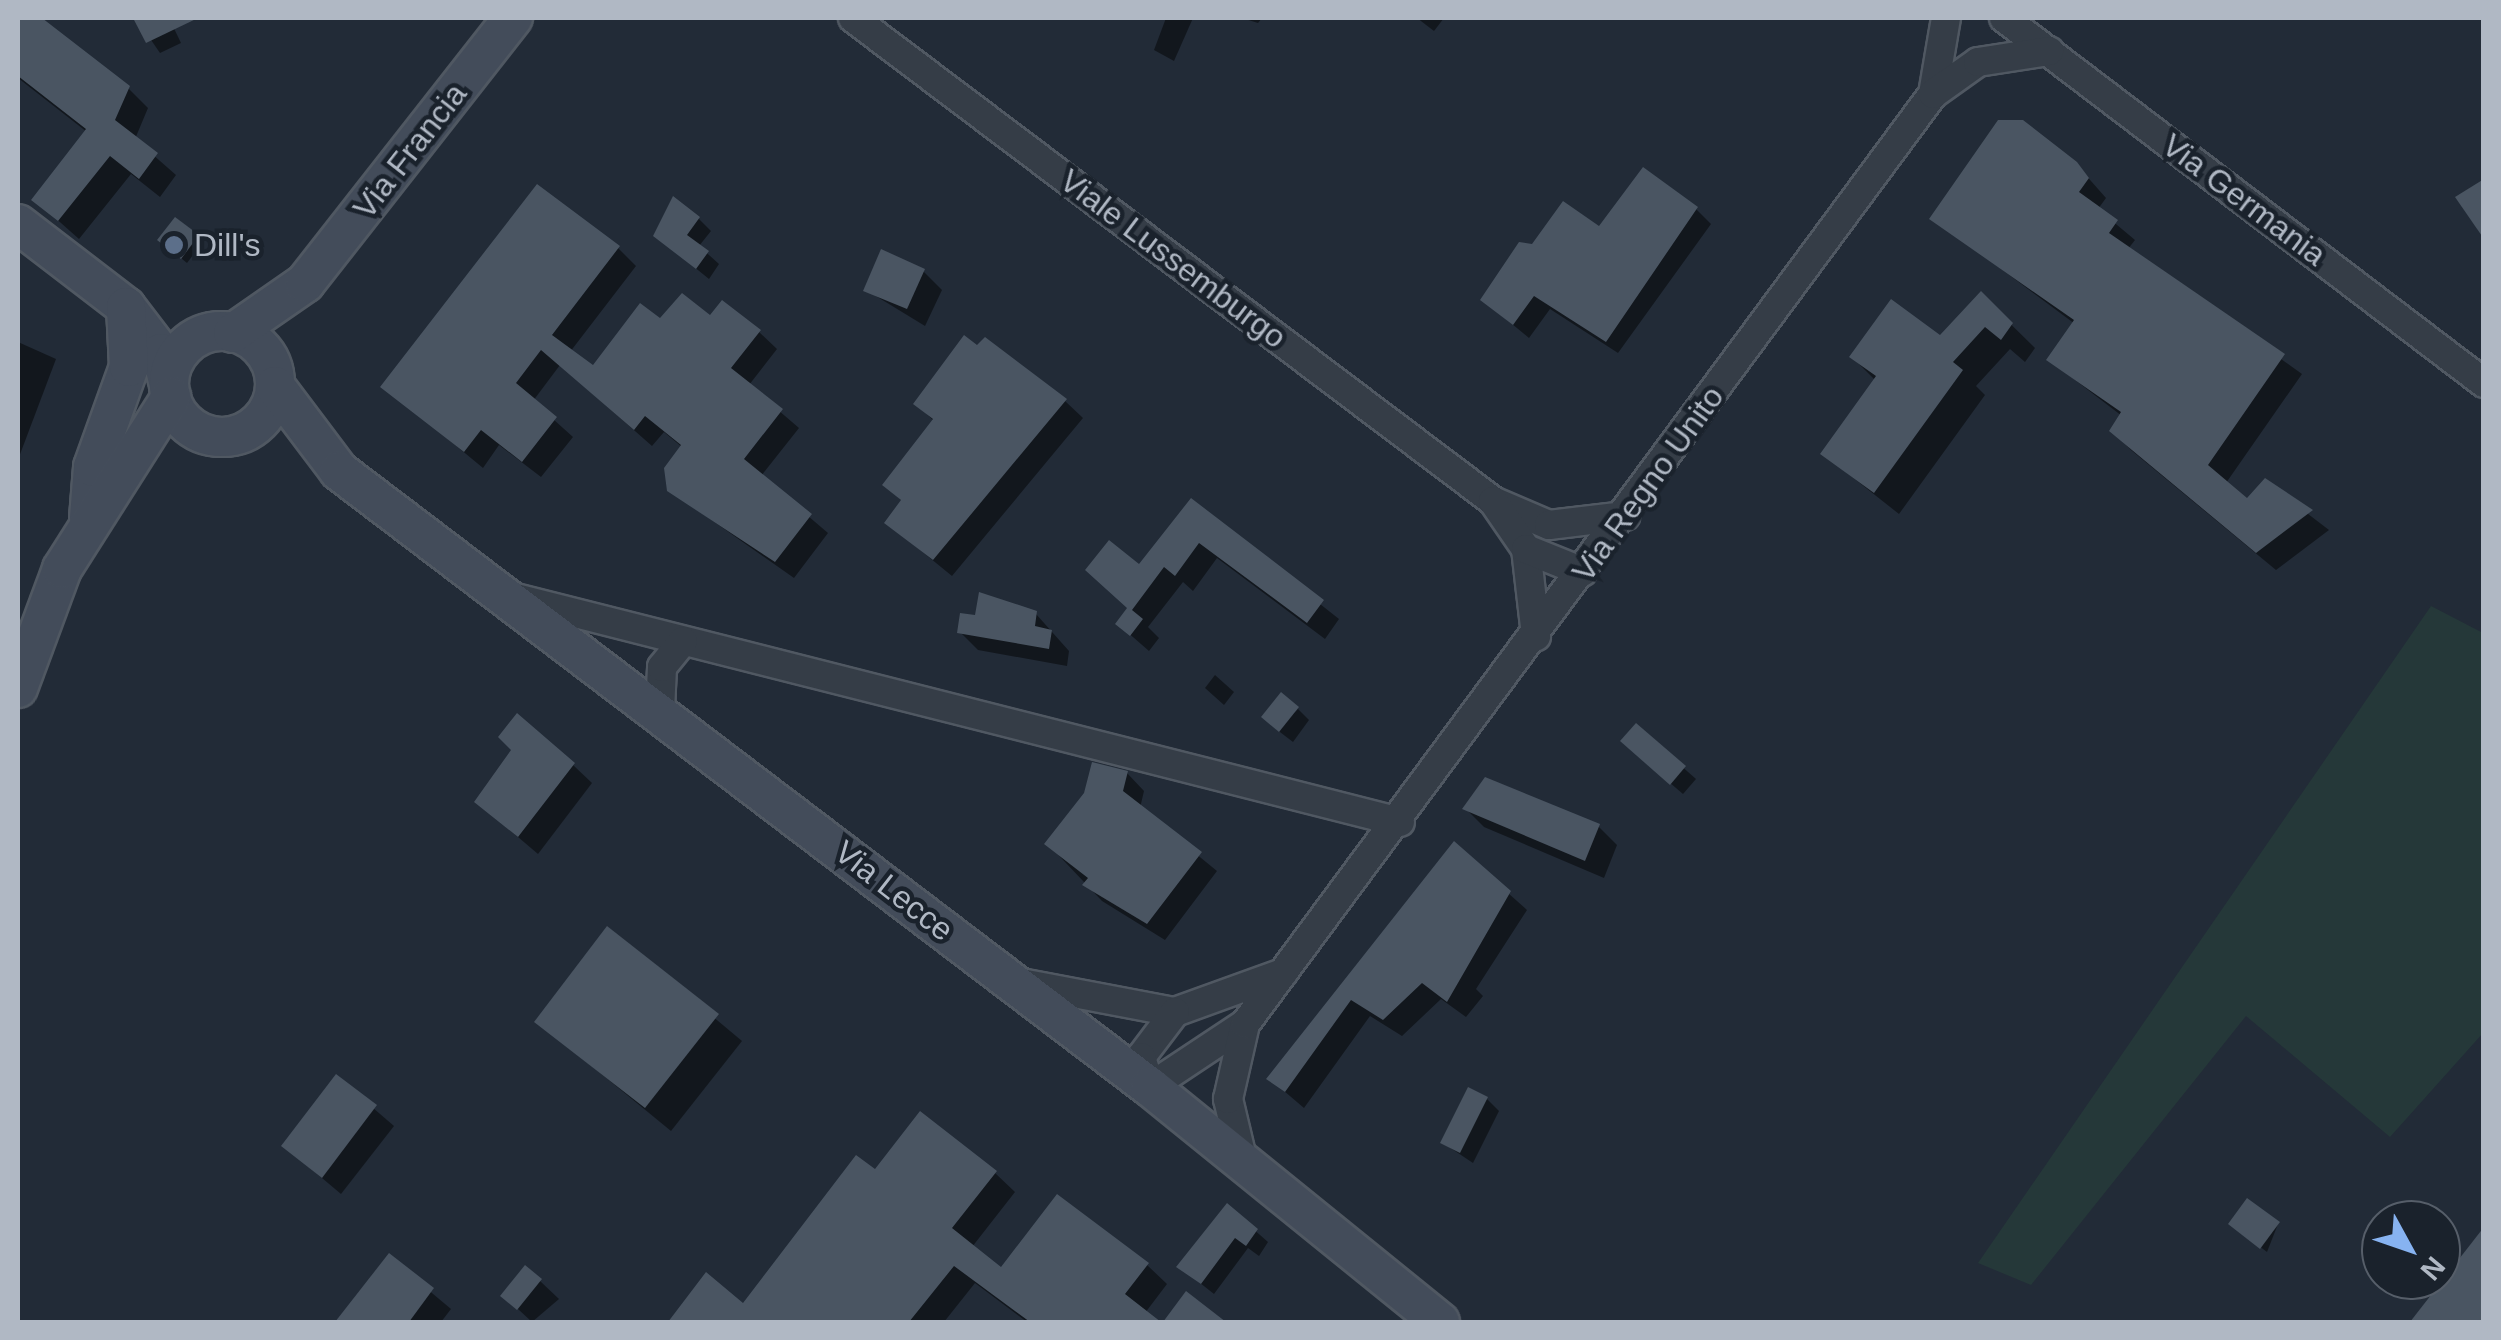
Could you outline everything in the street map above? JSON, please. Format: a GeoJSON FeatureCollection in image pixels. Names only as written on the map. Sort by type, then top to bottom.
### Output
{"type":"FeatureCollection","features":[{"type":"Feature","properties":{"kind":"main road","name":"Via Francia"},"geometry":{"type":"LineString","coordinates":[[305,283],[513,18]]}},
{"type":"Feature","properties":{"kind":"main road"},"geometry":{"type":"LineString","coordinates":[[18,224],[126,307],[160,353],[170,392],[184,422],[220,436]]}},
{"type":"Feature","properties":{"kind":"main road"},"geometry":{"type":"LineString","coordinates":[[18,688],[88,520],[170,392],[181,352],[305,283]]}},
{"type":"Feature","properties":{"kind":"main road"},"geometry":{"type":"LineString","coordinates":[[88,520],[170,451],[262,419],[305,283]]}},
{"type":"Feature","properties":{"kind":"main road"},"geometry":{"type":"LineString","coordinates":[[126,307],[257,345],[274,377]]}},
{"type":"Feature","properties":{"kind":"main road"},"geometry":{"type":"LineString","coordinates":[[88,520],[92,466],[129,367],[126,307]]}},
{"type":"Feature","properties":{"kind":"main road","name":"Via Lecce"},"geometry":{"type":"LineString","coordinates":[[274,377],[339,471],[512,597],[1150,1087],[1440,1322]]}},
{"type":"Feature","properties":{"kind":"main road","name":"Via Lecce"},"geometry":{"type":"LineString","coordinates":[[220,436],[339,471]]}},
{"type":"Feature","properties":{"kind":"street","name":"Viale Lussemburgo"},"geometry":{"type":"LineString","coordinates":[[853,18],[1494,501]]}},
{"type":"Feature","properties":{"kind":"street"},"geometry":{"type":"LineString","coordinates":[[1933,94],[1946,18]]}},
{"type":"Feature","properties":{"kind":"street","name":"Via Germania"},"geometry":{"type":"LineString","coordinates":[[2004,18],[2484,384]]}},
{"type":"Feature","properties":{"kind":"street","name":"Via Regno Unito"},"geometry":{"type":"LineString","coordinates":[[1245,1024],[1400,822],[1933,94],[1978,62],[2049,51]]}},
{"type":"Feature","properties":{"kind":"street"},"geometry":{"type":"LineString","coordinates":[[1494,501],[1549,525],[1584,572]]}},
{"type":"Feature","properties":{"kind":"street"},"geometry":{"type":"LineString","coordinates":[[1494,501],[1526,549],[1536,636]]}},
{"type":"Feature","properties":{"kind":"street"},"geometry":{"type":"LineString","coordinates":[[1549,525],[1625,516]]}},
{"type":"Feature","properties":{"kind":"street"},"geometry":{"type":"LineString","coordinates":[[1526,549],[1584,572]]}},
{"type":"Feature","properties":{"kind":"street"},"geometry":{"type":"LineString","coordinates":[[512,597],[1400,822]]}},
{"type":"Feature","properties":{"kind":"street"},"geometry":{"type":"LineString","coordinates":[[660,710],[662,667],[683,641]]}},
{"type":"Feature","properties":{"kind":"street"},"geometry":{"type":"LineString","coordinates":[[1010,980],[1175,1012],[1285,973]]}},
{"type":"Feature","properties":{"kind":"street"},"geometry":{"type":"LineString","coordinates":[[1175,1012],[1141,1058],[1150,1087],[1245,1024]]}},
{"type":"Feature","properties":{"kind":"street"},"geometry":{"type":"LineString","coordinates":[[1244,1162],[1228,1099],[1245,1024]]}},
{"type":"Feature","properties":{"kind":"shaded area"},"geometry":{"type":"Polygon","coordinates":[[[2431,606],[2483,633],[2483,1033],[2390,1137],[2246,1016],[2031,1285],[1978,1263],[2431,606]]]}},
{"type":"Feature","properties":{"kind":"building"},"geometry":{"type":"Polygon","coordinates":[[[18,18],[42,18],[130,86],[115,120],[158,153],[139,179],[110,156],[58,221],[31,200],[86,129],[18,76],[18,18]]]}},
{"type":"Feature","properties":{"kind":"building"},"geometry":{"type":"Polygon","coordinates":[[[133,18],[198,18],[146,43],[133,18]]]}},
{"type":"Feature","properties":{"kind":"building"},"geometry":{"type":"Polygon","coordinates":[[[1998,120],[2023,120],[2077,162],[2089,178],[2079,192],[2118,220],[2109,233],[2285,354],[2208,465],[2247,498],[2265,478],[2313,510],[2256,553],[2109,431],[2121,412],[2046,360],[2074,320],[1929,219],[1998,120]]]}},
{"type":"Feature","properties":{"kind":"building"},"geometry":{"type":"Polygon","coordinates":[[[1643,167],[1698,207],[1606,342],[1534,296],[1513,325],[1480,300],[1519,242],[1532,244],[1563,201],[1599,226],[1643,167]]]}},
{"type":"Feature","properties":{"kind":"building"},"geometry":{"type":"Polygon","coordinates":[[[2484,179],[2484,239],[2455,197],[2484,179]]]}},
{"type":"Feature","properties":{"kind":"building"},"geometry":{"type":"Polygon","coordinates":[[[537,184],[620,246],[552,335],[593,365],[640,303],[660,318],[682,293],[710,315],[722,300],[761,330],[731,368],[783,409],[744,459],[812,514],[775,562],[667,491],[664,468],[681,445],[645,416],[634,430],[541,350],[516,383],[557,417],[522,462],[481,430],[464,452],[380,387],[537,184]]]}},
{"type":"Feature","properties":{"kind":"building"},"geometry":{"type":"Polygon","coordinates":[[[673,196],[700,217],[687,235],[709,251],[696,269],[653,236],[673,196]]]}},
{"type":"Feature","properties":{"kind":"building"},"geometry":{"type":"Polygon","coordinates":[[[175,217],[199,235],[181,259],[157,240],[175,217]]]}},
{"type":"Feature","properties":{"kind":"building"},"geometry":{"type":"Polygon","coordinates":[[[881,249],[925,269],[907,309],[863,291],[881,249]]]}},
{"type":"Feature","properties":{"kind":"building"},"geometry":{"type":"Polygon","coordinates":[[[1981,291],[2013,323],[2001,340],[1985,327],[1953,362],[1963,370],[1874,493],[1820,454],[1876,376],[1849,357],[1891,299],[1940,335],[1981,291]]]}},
{"type":"Feature","properties":{"kind":"building"},"geometry":{"type":"Polygon","coordinates":[[[964,335],[977,345],[985,337],[1067,399],[933,560],[884,523],[901,500],[882,485],[933,419],[913,404],[964,335]]]}},
{"type":"Feature","properties":{"kind":"building"},"geometry":{"type":"Polygon","coordinates":[[[1191,498],[1324,600],[1307,623],[1199,543],[1175,576],[1164,567],[1132,610],[1143,619],[1130,636],[1115,624],[1127,608],[1085,570],[1109,540],[1139,564],[1191,498]]]}},
{"type":"Feature","properties":{"kind":"building"},"geometry":{"type":"Polygon","coordinates":[[[979,592],[1037,611],[1035,626],[1052,630],[1049,649],[957,633],[960,613],[975,615],[979,592]]]}},
{"type":"Feature","properties":{"kind":"building"},"geometry":{"type":"Polygon","coordinates":[[[1281,692],[1299,707],[1279,732],[1261,717],[1281,692]]]}},
{"type":"Feature","properties":{"kind":"building"},"geometry":{"type":"Polygon","coordinates":[[[517,713],[575,763],[518,837],[474,802],[511,750],[498,737],[517,713]]]}},
{"type":"Feature","properties":{"kind":"building"},"geometry":{"type":"Polygon","coordinates":[[[1636,723],[1686,766],[1670,785],[1620,741],[1636,723]]]}},
{"type":"Feature","properties":{"kind":"building"},"geometry":{"type":"Polygon","coordinates":[[[1092,762],[1128,771],[1123,791],[1202,852],[1147,924],[1082,885],[1088,878],[1044,844],[1084,793],[1092,762]]]}},
{"type":"Feature","properties":{"kind":"building"},"geometry":{"type":"Polygon","coordinates":[[[1485,777],[1600,824],[1585,861],[1462,809],[1485,777]]]}},
{"type":"Feature","properties":{"kind":"building"},"geometry":{"type":"Polygon","coordinates":[[[1454,841],[1511,891],[1447,1002],[1422,983],[1383,1020],[1351,1000],[1285,1092],[1266,1079],[1454,841]]]}},
{"type":"Feature","properties":{"kind":"building"},"geometry":{"type":"Polygon","coordinates":[[[607,926],[719,1014],[645,1108],[534,1022],[607,926]]]}},
{"type":"Feature","properties":{"kind":"building"},"geometry":{"type":"Polygon","coordinates":[[[336,1074],[377,1105],[322,1178],[281,1146],[336,1074]]]}},
{"type":"Feature","properties":{"kind":"building"},"geometry":{"type":"Polygon","coordinates":[[[1468,1087],[1488,1097],[1460,1153],[1440,1143],[1468,1087]]]}},
{"type":"Feature","properties":{"kind":"building"},"geometry":{"type":"Polygon","coordinates":[[[920,1111],[997,1171],[952,1228],[1001,1267],[1057,1194],[1149,1263],[1125,1294],[1161,1322],[1030,1322],[954,1266],[909,1322],[668,1322],[706,1272],[743,1303],[856,1155],[875,1169],[920,1111]]]}},
{"type":"Feature","properties":{"kind":"building"},"geometry":{"type":"Polygon","coordinates":[[[2247,1198],[2280,1222],[2260,1249],[2228,1224],[2247,1198]]]}},
{"type":"Feature","properties":{"kind":"building"},"geometry":{"type":"Polygon","coordinates":[[[1227,1203],[1258,1229],[1246,1246],[1235,1238],[1201,1284],[1176,1267],[1227,1203]]]}},
{"type":"Feature","properties":{"kind":"building"},"geometry":{"type":"Polygon","coordinates":[[[2484,1227],[2484,1322],[2410,1322],[2427,1300],[2461,1300],[2461,1257],[2484,1227]]]}},
{"type":"Feature","properties":{"kind":"building"},"geometry":{"type":"Polygon","coordinates":[[[389,1253],[434,1288],[409,1322],[335,1322],[389,1253]]]}},
{"type":"Feature","properties":{"kind":"building"},"geometry":{"type":"Polygon","coordinates":[[[525,1265],[542,1279],[517,1310],[500,1296],[525,1265]]]}},
{"type":"Feature","properties":{"kind":"building"},"geometry":{"type":"Polygon","coordinates":[[[1186,1291],[1226,1322],[1163,1322],[1186,1291]]]}},
{"type":"Feature","properties":{"kind":"place","name":"Dill's"},"geometry":{"type":"Point","coordinates":[174,245]}}]}
